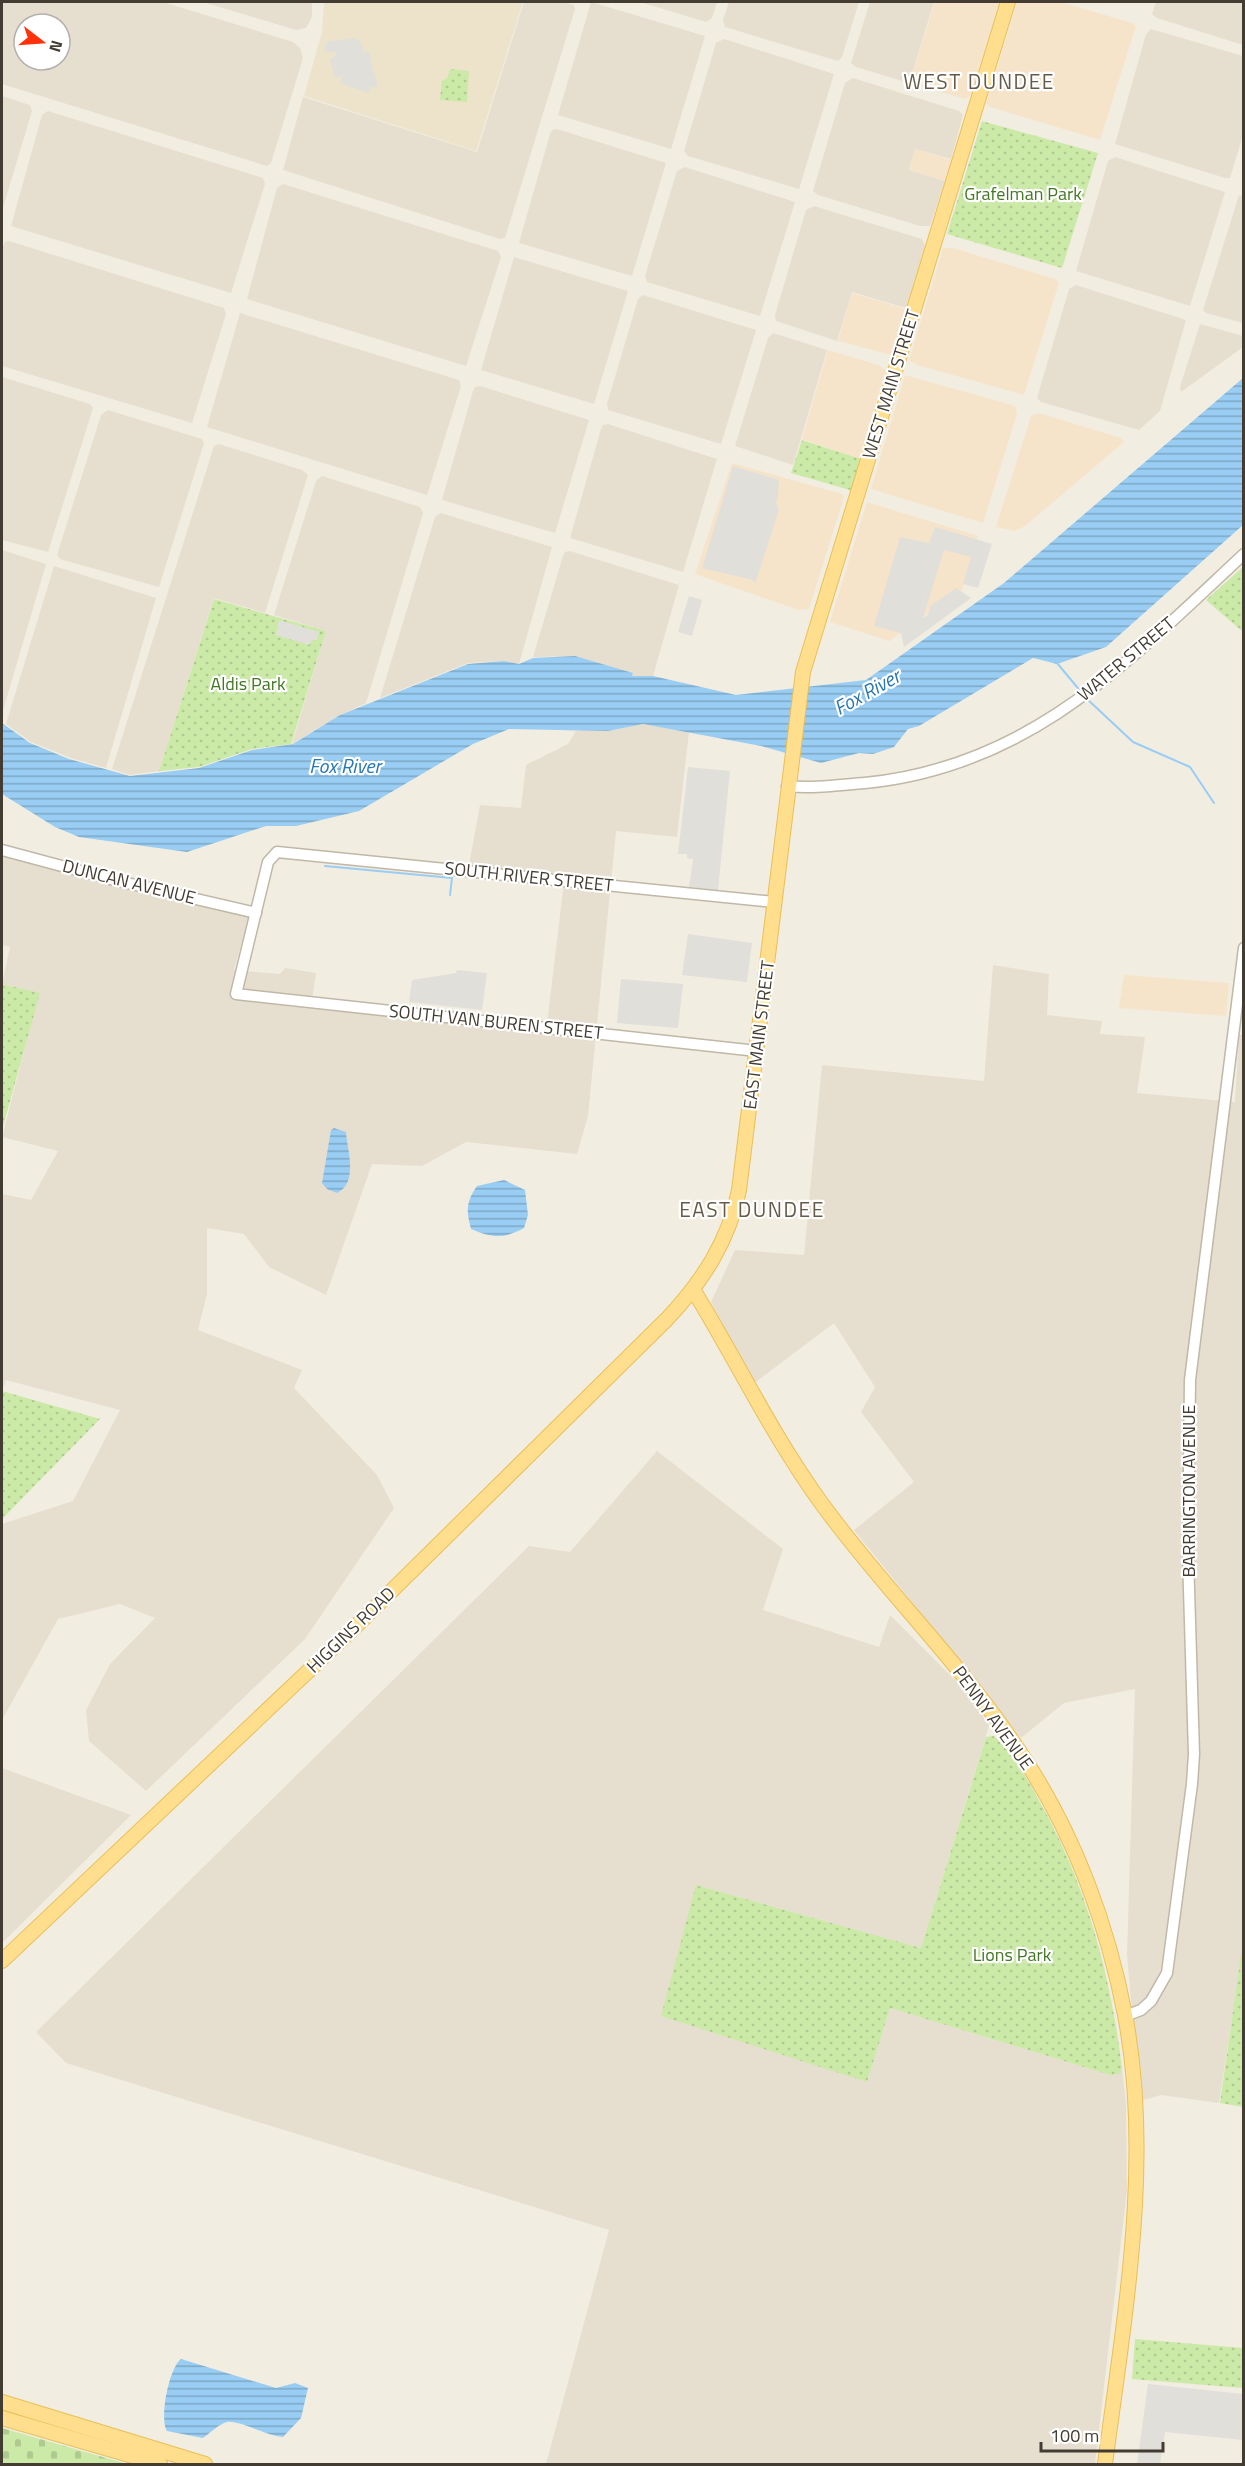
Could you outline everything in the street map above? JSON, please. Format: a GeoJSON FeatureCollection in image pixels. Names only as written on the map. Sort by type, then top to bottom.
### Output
{"type":"FeatureCollection","features":[{"type":"Feature","properties":{"kind":"main road","name":"WEST MAIN STREET"},"geometry":{"type":"LineString","coordinates":[[790,770],[802,676],[1008,2]]}},
{"type":"Feature","properties":{"kind":"main road","name":"EAST MAIN STREET"},"geometry":{"type":"LineString","coordinates":[[694,1291],[719,1249],[737,1199],[790,770]]}},
{"type":"Feature","properties":{"kind":"main road","name":"PENNY AVENUE"},"geometry":{"type":"LineString","coordinates":[[694,1291],[781,1443],[815,1494],[969,1684],[1034,1774],[1078,1859],[1101,1922],[1125,2016],[1136,2132],[1134,2209],[1105,2464]]}},
{"type":"Feature","properties":{"kind":"main road","name":"HIGGINS ROAD"},"geometry":{"type":"LineString","coordinates":[[2,1961],[355,1627],[694,1291]]}},
{"type":"Feature","properties":{"kind":"main road"},"geometry":{"type":"LineString","coordinates":[[2,2402],[205,2464]]}},
{"type":"Feature","properties":{"kind":"main road"},"geometry":{"type":"LineString","coordinates":[[2,2418],[160,2464]]}},
{"type":"Feature","properties":{"kind":"street","name":"WATER STREET"},"geometry":{"type":"LineString","coordinates":[[787,786],[824,787],[916,777],[957,765],[1016,738],[1091,691],[1244,555]]}},
{"type":"Feature","properties":{"kind":"street","name":"DUNCAN AVENUE"},"geometry":{"type":"LineString","coordinates":[[2,850],[114,880],[256,913]]}},
{"type":"Feature","properties":{"kind":"street","name":"SOUTH RIVER STREET"},"geometry":{"type":"LineString","coordinates":[[256,913],[269,859],[275,852],[284,851],[774,902]]}},
{"type":"Feature","properties":{"kind":"street","name":"SOUTH VAN BUREN STREET"},"geometry":{"type":"LineString","coordinates":[[256,913],[236,994],[757,1051]]}},
{"type":"Feature","properties":{"kind":"street","name":"BARRINGTON AVENUE"},"geometry":{"type":"LineString","coordinates":[[1125,2016],[1141,2010],[1151,2001],[1167,1973],[1192,1784],[1194,1754],[1188,1556],[1190,1380],[1244,948]]}},
{"type":"Feature","properties":{"kind":"shaded area"},"geometry":{"type":"Polygon","coordinates":[[[2,2],[163,2],[293,42],[300,48],[303,58],[271,163],[267,166],[2,84],[2,2]]]}},
{"type":"Feature","properties":{"kind":"shaded area"},"geometry":{"type":"Polygon","coordinates":[[[203,2],[312,2],[312,17],[306,28],[296,30],[203,2]]]}},
{"type":"Feature","properties":{"kind":"shaded area"},"geometry":{"type":"Polygon","coordinates":[[[324,2],[523,2],[476,151],[304,96],[322,32],[324,2]]]}},
{"type":"Feature","properties":{"kind":"shaded area"},"geometry":{"type":"Polygon","coordinates":[[[524,2],[564,2],[574,5],[575,9],[505,238],[500,239],[283,170],[303,97],[477,152],[524,2]]]}},
{"type":"Feature","properties":{"kind":"shaded area"},"geometry":{"type":"Polygon","coordinates":[[[591,2],[705,36],[671,149],[558,115],[591,2]]]}},
{"type":"Feature","properties":{"kind":"shaded area"},"geometry":{"type":"Polygon","coordinates":[[[640,2],[717,2],[712,18],[706,22],[640,2]]]}},
{"type":"Feature","properties":{"kind":"shaded area"},"geometry":{"type":"Polygon","coordinates":[[[729,2],[859,2],[842,57],[838,61],[725,27],[723,20],[729,2]]]}},
{"type":"Feature","properties":{"kind":"shaded area"},"geometry":{"type":"Polygon","coordinates":[[[870,2],[934,2],[909,83],[856,67],[851,63],[870,2]]]}},
{"type":"Feature","properties":{"kind":"shaded area"},"geometry":{"type":"Polygon","coordinates":[[[935,2],[1000,2],[971,95],[965,99],[909,83],[935,2]]]}},
{"type":"Feature","properties":{"kind":"shaded area"},"geometry":{"type":"Polygon","coordinates":[[[1017,2],[1061,2],[1136,26],[1100,140],[990,107],[986,103],[1017,2]]]}},
{"type":"Feature","properties":{"kind":"shaded area"},"geometry":{"type":"Polygon","coordinates":[[[1156,2],[1243,2],[1243,45],[1157,18],[1152,14],[1156,2]]]}},
{"type":"Feature","properties":{"kind":"shaded area"},"geometry":{"type":"Polygon","coordinates":[[[1151,29],[1243,56],[1243,135],[1230,178],[1115,144],[1146,34],[1151,29]]]}},
{"type":"Feature","properties":{"kind":"shaded area"},"geometry":{"type":"Polygon","coordinates":[[[354,38],[360,41],[364,52],[369,51],[378,88],[371,86],[369,93],[340,83],[343,76],[335,78],[330,59],[336,56],[336,53],[324,51],[326,42],[354,38]]]}},
{"type":"Feature","properties":{"kind":"shaded area"},"geometry":{"type":"Polygon","coordinates":[[[724,39],[834,74],[799,189],[688,156],[684,151],[716,43],[724,39]]]}},
{"type":"Feature","properties":{"kind":"shaded area"},"geometry":{"type":"Polygon","coordinates":[[[853,78],[959,111],[963,115],[951,159],[915,149],[909,170],[945,181],[930,226],[920,226],[818,195],[813,191],[845,83],[853,78]]]}},
{"type":"Feature","properties":{"kind":"shaded area"},"geometry":{"type":"Polygon","coordinates":[[[2,96],[30,105],[32,111],[2,211],[2,96]]]}},
{"type":"Feature","properties":{"kind":"shaded area"},"geometry":{"type":"Polygon","coordinates":[[[48,111],[263,178],[265,184],[231,293],[11,226],[42,115],[48,111]]]}},
{"type":"Feature","properties":{"kind":"shaded area"},"geometry":{"type":"Polygon","coordinates":[[[557,129],[666,163],[632,276],[519,243],[550,134],[552,130],[557,129]]]}},
{"type":"Feature","properties":{"kind":"shaded area"},"geometry":{"type":"Polygon","coordinates":[[[915,149],[951,160],[945,181],[909,170],[915,149]]]}},
{"type":"Feature","properties":{"kind":"shaded area"},"geometry":{"type":"Polygon","coordinates":[[[1115,157],[1225,192],[1190,306],[1076,271],[1108,161],[1115,157]]]}},
{"type":"Feature","properties":{"kind":"shaded area"},"geometry":{"type":"Polygon","coordinates":[[[685,167],[795,202],[760,316],[647,282],[645,276],[677,171],[685,167]]]}},
{"type":"Feature","properties":{"kind":"shaded area"},"geometry":{"type":"Polygon","coordinates":[[[283,184],[498,251],[501,257],[466,366],[247,299],[277,188],[283,184]]]}},
{"type":"Feature","properties":{"kind":"shaded area"},"geometry":{"type":"Polygon","coordinates":[[[1239,195],[1244,196],[1243,323],[1206,313],[1203,310],[1239,195]]]}},
{"type":"Feature","properties":{"kind":"shaded area"},"geometry":{"type":"Polygon","coordinates":[[[814,206],[922,239],[925,246],[906,308],[852,292],[837,341],[776,321],[775,315],[806,210],[814,206]]]}},
{"type":"Feature","properties":{"kind":"shaded area"},"geometry":{"type":"Polygon","coordinates":[[[9,241],[224,308],[226,314],[192,423],[2,366],[2,248],[5,242],[9,241]]]}},
{"type":"Feature","properties":{"kind":"shaded area"},"geometry":{"type":"Polygon","coordinates":[[[943,248],[953,248],[1055,279],[1059,283],[1024,395],[917,365],[909,360],[943,248]]]}},
{"type":"Feature","properties":{"kind":"shaded area"},"geometry":{"type":"Polygon","coordinates":[[[514,257],[628,291],[594,404],[481,370],[514,257]]]}},
{"type":"Feature","properties":{"kind":"shaded area"},"geometry":{"type":"Polygon","coordinates":[[[1076,285],[1186,320],[1160,411],[1139,430],[1041,402],[1037,398],[1069,289],[1076,285]]]}},
{"type":"Feature","properties":{"kind":"shaded area"},"geometry":{"type":"Polygon","coordinates":[[[852,293],[906,309],[891,355],[838,341],[852,293]]]}},
{"type":"Feature","properties":{"kind":"shaded area"},"geometry":{"type":"Polygon","coordinates":[[[643,295],[756,330],[721,444],[608,410],[607,404],[638,299],[643,295]]]}},
{"type":"Feature","properties":{"kind":"shaded area"},"geometry":{"type":"Polygon","coordinates":[[[240,313],[459,380],[461,386],[427,495],[207,427],[240,313]]]}},
{"type":"Feature","properties":{"kind":"shaded area"},"geometry":{"type":"Polygon","coordinates":[[[1200,324],[1243,336],[1243,347],[1181,392],[1180,387],[1200,324]]]}},
{"type":"Feature","properties":{"kind":"shaded area"},"geometry":{"type":"Polygon","coordinates":[[[773,333],[827,350],[793,465],[735,446],[768,338],[773,333]]]}},
{"type":"Feature","properties":{"kind":"shaded area"},"geometry":{"type":"Polygon","coordinates":[[[828,350],[878,365],[886,370],[859,459],[802,439],[828,350]]]}},
{"type":"Feature","properties":{"kind":"shaded area"},"geometry":{"type":"Polygon","coordinates":[[[905,375],[1015,406],[1017,414],[983,523],[871,489],[905,375]]]}},
{"type":"Feature","properties":{"kind":"shaded area"},"geometry":{"type":"Polygon","coordinates":[[[2,377],[90,404],[93,408],[48,552],[2,540],[2,377]]]}},
{"type":"Feature","properties":{"kind":"shaded area"},"geometry":{"type":"Polygon","coordinates":[[[480,386],[589,420],[555,533],[442,500],[473,391],[475,387],[480,386]]]}},
{"type":"Feature","properties":{"kind":"shaded area"},"geometry":{"type":"Polygon","coordinates":[[[108,410],[202,439],[204,443],[159,587],[60,559],[57,555],[101,415],[108,410]]]}},
{"type":"Feature","properties":{"kind":"shaded area"},"geometry":{"type":"Polygon","coordinates":[[[1039,413],[1121,438],[1124,442],[1025,526],[1015,531],[996,527],[1031,416],[1039,413]]]}},
{"type":"Feature","properties":{"kind":"shaded area"},"geometry":{"type":"Polygon","coordinates":[[[608,424],[717,459],[683,572],[570,538],[601,429],[603,425],[608,424]]]}},
{"type":"Feature","properties":{"kind":"shaded area"},"geometry":{"type":"Polygon","coordinates":[[[219,444],[302,470],[308,475],[265,613],[214,598],[159,771],[130,775],[112,769],[214,446],[219,444]]]}},
{"type":"Feature","properties":{"kind":"shaded area"},"geometry":{"type":"Polygon","coordinates":[[[732,463],[842,494],[844,497],[809,609],[799,610],[695,574],[732,463]]]}},
{"type":"Feature","properties":{"kind":"shaded area"},"geometry":{"type":"Polygon","coordinates":[[[733,466],[779,480],[776,502],[779,510],[755,584],[753,580],[702,568],[733,466]]]}},
{"type":"Feature","properties":{"kind":"shaded area"},"geometry":{"type":"Polygon","coordinates":[[[322,476],[420,507],[423,513],[366,703],[340,715],[292,744],[326,631],[274,615],[316,481],[322,476]]]}},
{"type":"Feature","properties":{"kind":"shaded area"},"geometry":{"type":"Polygon","coordinates":[[[867,502],[978,536],[962,590],[889,641],[830,622],[867,502]]]}},
{"type":"Feature","properties":{"kind":"shaded area"},"geometry":{"type":"Polygon","coordinates":[[[441,513],[552,547],[519,664],[504,661],[468,663],[380,698],[435,517],[441,513]]]}},
{"type":"Feature","properties":{"kind":"shaded area"},"geometry":{"type":"Polygon","coordinates":[[[935,527],[992,544],[978,588],[963,584],[971,557],[944,550],[923,618],[928,615],[930,606],[956,588],[971,598],[904,647],[901,633],[874,626],[900,537],[929,543],[935,527]]]}},
{"type":"Feature","properties":{"kind":"shaded area"},"geometry":{"type":"Polygon","coordinates":[[[2,550],[46,564],[2,714],[2,550]]]}},
{"type":"Feature","properties":{"kind":"shaded area"},"geometry":{"type":"Polygon","coordinates":[[[570,551],[679,585],[653,676],[632,676],[633,673],[575,656],[533,657],[563,556],[565,552],[570,551]]]}},
{"type":"Feature","properties":{"kind":"shaded area"},"geometry":{"type":"Polygon","coordinates":[[[54,566],[156,598],[106,768],[71,758],[31,742],[6,724],[54,566]]]}},
{"type":"Feature","properties":{"kind":"shaded area"},"geometry":{"type":"Polygon","coordinates":[[[689,596],[702,600],[692,636],[678,632],[689,596]]]}},
{"type":"Feature","properties":{"kind":"shaded area"},"geometry":{"type":"Polygon","coordinates":[[[279,620],[319,632],[317,640],[312,640],[309,645],[276,635],[279,620]]]}},
{"type":"Feature","properties":{"kind":"shaded area"},"geometry":{"type":"Polygon","coordinates":[[[643,724],[689,732],[677,837],[616,831],[588,1116],[577,1154],[466,1142],[422,1166],[372,1164],[326,1295],[269,1267],[244,1234],[207,1228],[207,1294],[198,1330],[302,1370],[294,1388],[377,1475],[394,1508],[305,1639],[146,1791],[89,1741],[86,1710],[110,1664],[155,1618],[120,1604],[58,1619],[2,1720],[2,1524],[73,1501],[120,1410],[6,1380],[2,1391],[2,1194],[31,1200],[58,1151],[2,1137],[39,993],[2,984],[10,947],[2,945],[2,855],[165,899],[249,916],[234,970],[280,974],[285,968],[316,973],[311,1006],[546,1032],[565,874],[469,865],[480,805],[521,808],[526,765],[568,744],[576,731],[608,731],[643,724]]]}},
{"type":"Feature","properties":{"kind":"shaded area"},"geometry":{"type":"Polygon","coordinates":[[[688,767],[730,771],[718,890],[689,887],[693,859],[687,858],[687,854],[678,854],[688,767]]]}},
{"type":"Feature","properties":{"kind":"shaded area"},"geometry":{"type":"Polygon","coordinates":[[[688,934],[752,943],[747,982],[682,975],[688,934]]]}},
{"type":"Feature","properties":{"kind":"shaded area"},"geometry":{"type":"Polygon","coordinates":[[[993,965],[1049,974],[1047,1015],[1102,1021],[1100,1034],[1145,1037],[1137,1093],[1235,1102],[1239,1035],[1243,1035],[1244,1940],[1219,2103],[1161,2095],[1140,2101],[1127,1955],[1135,1689],[1064,1703],[1021,1738],[854,1530],[914,1482],[861,1412],[875,1387],[834,1323],[753,1384],[711,1302],[735,1250],[804,1255],[822,1065],[984,1081],[993,965]]]}},
{"type":"Feature","properties":{"kind":"shaded area"},"geometry":{"type":"Polygon","coordinates":[[[457,970],[487,973],[482,1010],[409,1002],[412,980],[456,973],[457,970]]]}},
{"type":"Feature","properties":{"kind":"shaded area"},"geometry":{"type":"Polygon","coordinates":[[[1124,975],[1229,983],[1226,1016],[1119,1008],[1124,975]]]}},
{"type":"Feature","properties":{"kind":"shaded area"},"geometry":{"type":"Polygon","coordinates":[[[621,979],[683,984],[678,1028],[617,1023],[621,979]]]}},
{"type":"Feature","properties":{"kind":"shaded area"},"geometry":{"type":"Polygon","coordinates":[[[657,1451],[783,1549],[763,1610],[879,1647],[890,1615],[968,1693],[989,1726],[921,1948],[696,1885],[867,2082],[890,2008],[1110,2075],[1119,2074],[1122,2068],[1126,2103],[1127,2190],[1095,2464],[546,2464],[609,2230],[66,2063],[36,2032],[529,1546],[570,1552],[657,1451]]]}},
{"type":"Feature","properties":{"kind":"shaded area"},"geometry":{"type":"Polygon","coordinates":[[[2,1768],[131,1815],[2,1943],[2,1768]]]}},
{"type":"Feature","properties":{"kind":"shaded area"},"geometry":{"type":"Polygon","coordinates":[[[1148,2384],[1243,2394],[1243,2440],[1165,2432],[1160,2464],[1137,2464],[1148,2384]]]}},
{"type":"Feature","properties":{"kind":"green space"},"geometry":{"type":"Polygon","coordinates":[[[450,69],[469,71],[467,102],[440,100],[442,81],[448,77],[450,69]]]}},
{"type":"Feature","properties":{"kind":"green space","name":"Grafelman Park"},"geometry":{"type":"Polygon","coordinates":[[[982,121],[1098,153],[1062,268],[947,234],[982,121]]]}},
{"type":"Feature","properties":{"kind":"green space"},"geometry":{"type":"Polygon","coordinates":[[[802,440],[867,461],[857,492],[791,473],[802,440]]]}},
{"type":"Feature","properties":{"kind":"green space"},"geometry":{"type":"Polygon","coordinates":[[[1243,567],[1243,632],[1206,600],[1243,567]]]}},
{"type":"Feature","properties":{"kind":"green space","name":"Aldis Park"},"geometry":{"type":"Polygon","coordinates":[[[214,599],[326,631],[291,744],[252,749],[199,767],[159,771],[214,599]]]}},
{"type":"Feature","properties":{"kind":"green space"},"geometry":{"type":"Polygon","coordinates":[[[2,984],[40,993],[2,1130],[2,984]]]}},
{"type":"Feature","properties":{"kind":"green space"},"geometry":{"type":"Polygon","coordinates":[[[2,1391],[100,1419],[2,1519],[2,1391]]]}},
{"type":"Feature","properties":{"kind":"green space","name":"Lions Park"},"geometry":{"type":"Polygon","coordinates":[[[994,1736],[1017,1763],[1030,1783],[1062,1845],[1075,1876],[1105,1969],[1122,2068],[1120,2074],[1110,2075],[890,2008],[867,2082],[661,2016],[696,1885],[921,1948],[986,1737],[994,1736]]]}},
{"type":"Feature","properties":{"kind":"green space"},"geometry":{"type":"Polygon","coordinates":[[[1243,1941],[1243,2107],[1220,2103],[1243,1941]]]}},
{"type":"Feature","properties":{"kind":"green space"},"geometry":{"type":"Polygon","coordinates":[[[1135,2339],[1243,2348],[1243,2388],[1132,2379],[1135,2339]]]}},
{"type":"Feature","properties":{"kind":"green space"},"geometry":{"type":"Polygon","coordinates":[[[2,2428],[127,2464],[2,2464],[2,2428]]]}},
{"type":"Feature","properties":{"kind":"water","name":"Fox River"},"geometry":{"type":"Polygon","coordinates":[[[1243,378],[1243,525],[1106,647],[1057,664],[1033,658],[919,726],[908,729],[894,747],[873,754],[859,753],[821,763],[761,746],[643,724],[608,731],[509,729],[473,744],[359,811],[296,826],[266,826],[187,852],[79,837],[55,827],[2,794],[2,723],[30,743],[69,759],[130,776],[199,768],[252,750],[293,744],[340,715],[468,664],[504,661],[519,664],[533,658],[575,656],[633,673],[632,676],[653,676],[736,695],[866,680],[1004,583],[1243,378]]]}},
{"type":"Feature","properties":{"kind":"water"},"geometry":{"type":"Polygon","coordinates":[[[334,1128],[346,1132],[350,1165],[348,1182],[337,1193],[327,1189],[322,1183],[331,1130],[334,1128]]]}},
{"type":"Feature","properties":{"kind":"water"},"geometry":{"type":"Polygon","coordinates":[[[504,1180],[525,1190],[528,1215],[524,1228],[504,1236],[485,1234],[471,1229],[468,1206],[477,1186],[504,1180]]]}},
{"type":"Feature","properties":{"kind":"water"},"geometry":{"type":"Polygon","coordinates":[[[181,2359],[276,2388],[295,2383],[308,2388],[301,2418],[283,2437],[232,2422],[221,2425],[203,2438],[167,2431],[164,2416],[166,2394],[173,2372],[181,2359]]]}},
{"type":"Feature","properties":{"kind":"waterway"},"geometry":{"type":"LineString","coordinates":[[1057,663],[1082,693]]}},
{"type":"Feature","properties":{"kind":"waterway"},"geometry":{"type":"LineString","coordinates":[[1086,698],[1133,742],[1190,767],[1214,803]]}},
{"type":"Feature","properties":{"kind":"waterway"},"geometry":{"type":"LineString","coordinates":[[325,866],[452,878],[450,895]]}},
{"type":"Feature","properties":{"kind":"district","name":"WEST DUNDEE"},"geometry":{"type":"Point","coordinates":[979,82]}},
{"type":"Feature","properties":{"kind":"district","name":"EAST DUNDEE"},"geometry":{"type":"Point","coordinates":[752,1210]}}]}
